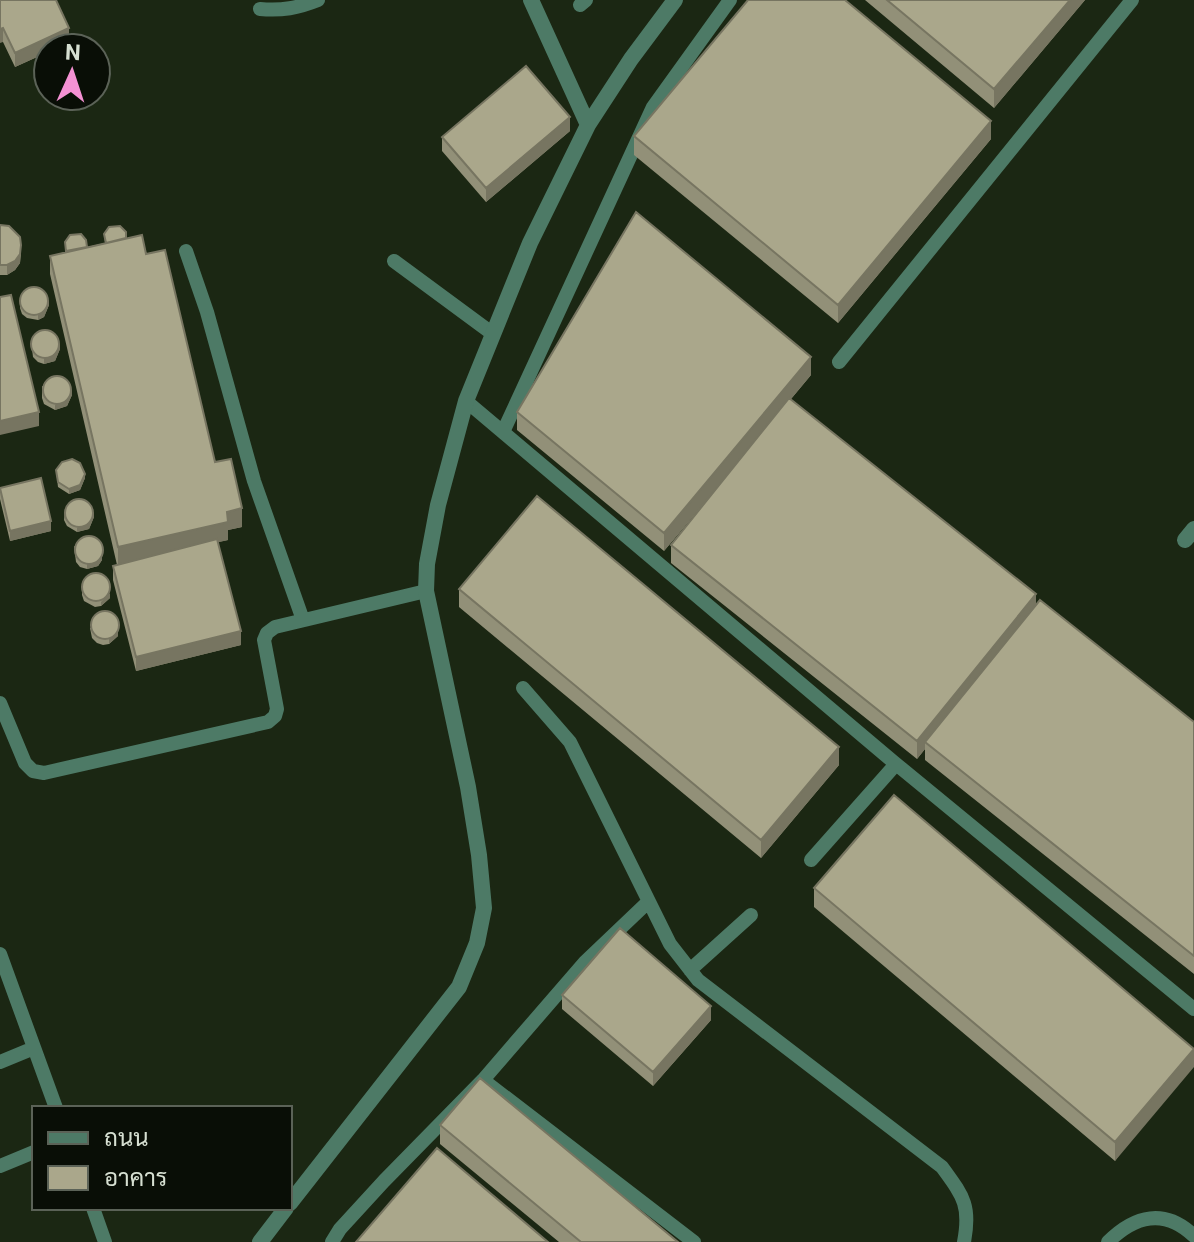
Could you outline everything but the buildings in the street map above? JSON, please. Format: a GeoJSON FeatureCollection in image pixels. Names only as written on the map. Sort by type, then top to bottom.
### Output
{"type":"FeatureCollection","features":[{"type":"Feature","properties":{"kind":"street"},"geometry":{"type":"LineString","coordinates":[[531,0],[588,125]]}},
{"type":"Feature","properties":{"kind":"street"},"geometry":{"type":"LineString","coordinates":[[292,1200],[459,987],[477,943],[484,908],[479,855],[468,787],[426,591],[427,564],[438,505],[466,401],[530,243],[588,125],[631,59],[675,0]]}},
{"type":"Feature","properties":{"kind":"street"},"geometry":{"type":"LineString","coordinates":[[260,1242],[284,1210]]}},
{"type":"Feature","properties":{"kind":"lane"},"geometry":{"type":"LineString","coordinates":[[260,9],[279,11],[300,8],[318,0]]}},
{"type":"Feature","properties":{"kind":"lane"},"geometry":{"type":"LineString","coordinates":[[503,432],[653,107],[730,0]]}},
{"type":"Feature","properties":{"kind":"lane"},"geometry":{"type":"LineString","coordinates":[[839,362],[1132,0]]}},
{"type":"Feature","properties":{"kind":"lane"},"geometry":{"type":"LineString","coordinates":[[186,251],[207,312],[254,481],[303,620]]}},
{"type":"Feature","properties":{"kind":"lane"},"geometry":{"type":"LineString","coordinates":[[394,261],[493,334]]}},
{"type":"Feature","properties":{"kind":"lane"},"geometry":{"type":"LineString","coordinates":[[466,401],[896,764],[1194,1009]]}},
{"type":"Feature","properties":{"kind":"lane"},"geometry":{"type":"LineString","coordinates":[[0,703],[25,763],[33,771],[44,773],[268,722],[277,709],[264,640],[267,633],[275,627],[426,591]]}},
{"type":"Feature","properties":{"kind":"lane"},"geometry":{"type":"LineString","coordinates":[[523,688],[570,742],[670,944],[690,970],[698,980],[942,1167],[964,1198],[967,1228],[964,1242]]}},
{"type":"Feature","properties":{"kind":"lane"},"geometry":{"type":"LineString","coordinates":[[811,860],[896,764]]}},
{"type":"Feature","properties":{"kind":"lane"},"geometry":{"type":"LineString","coordinates":[[332,1242],[375,1191],[483,1080],[585,962],[648,902]]}},
{"type":"Feature","properties":{"kind":"lane"},"geometry":{"type":"LineString","coordinates":[[690,970],[751,915]]}},
{"type":"Feature","properties":{"kind":"lane"},"geometry":{"type":"LineString","coordinates":[[0,954],[55,1106]]}},
{"type":"Feature","properties":{"kind":"lane"},"geometry":{"type":"LineString","coordinates":[[0,1062],[34,1048]]}},
{"type":"Feature","properties":{"kind":"lane"},"geometry":{"type":"LineString","coordinates":[[483,1080],[694,1242]]}},
{"type":"Feature","properties":{"kind":"lane"},"geometry":{"type":"LineString","coordinates":[[0,1166],[32,1153]]}},
{"type":"Feature","properties":{"kind":"lane"},"geometry":{"type":"LineString","coordinates":[[94,1210],[105,1242]]}},
{"type":"Feature","properties":{"kind":"lane"},"geometry":{"type":"LineString","coordinates":[[1108,1242],[1137,1219],[1165,1218],[1194,1236]]}}]}
